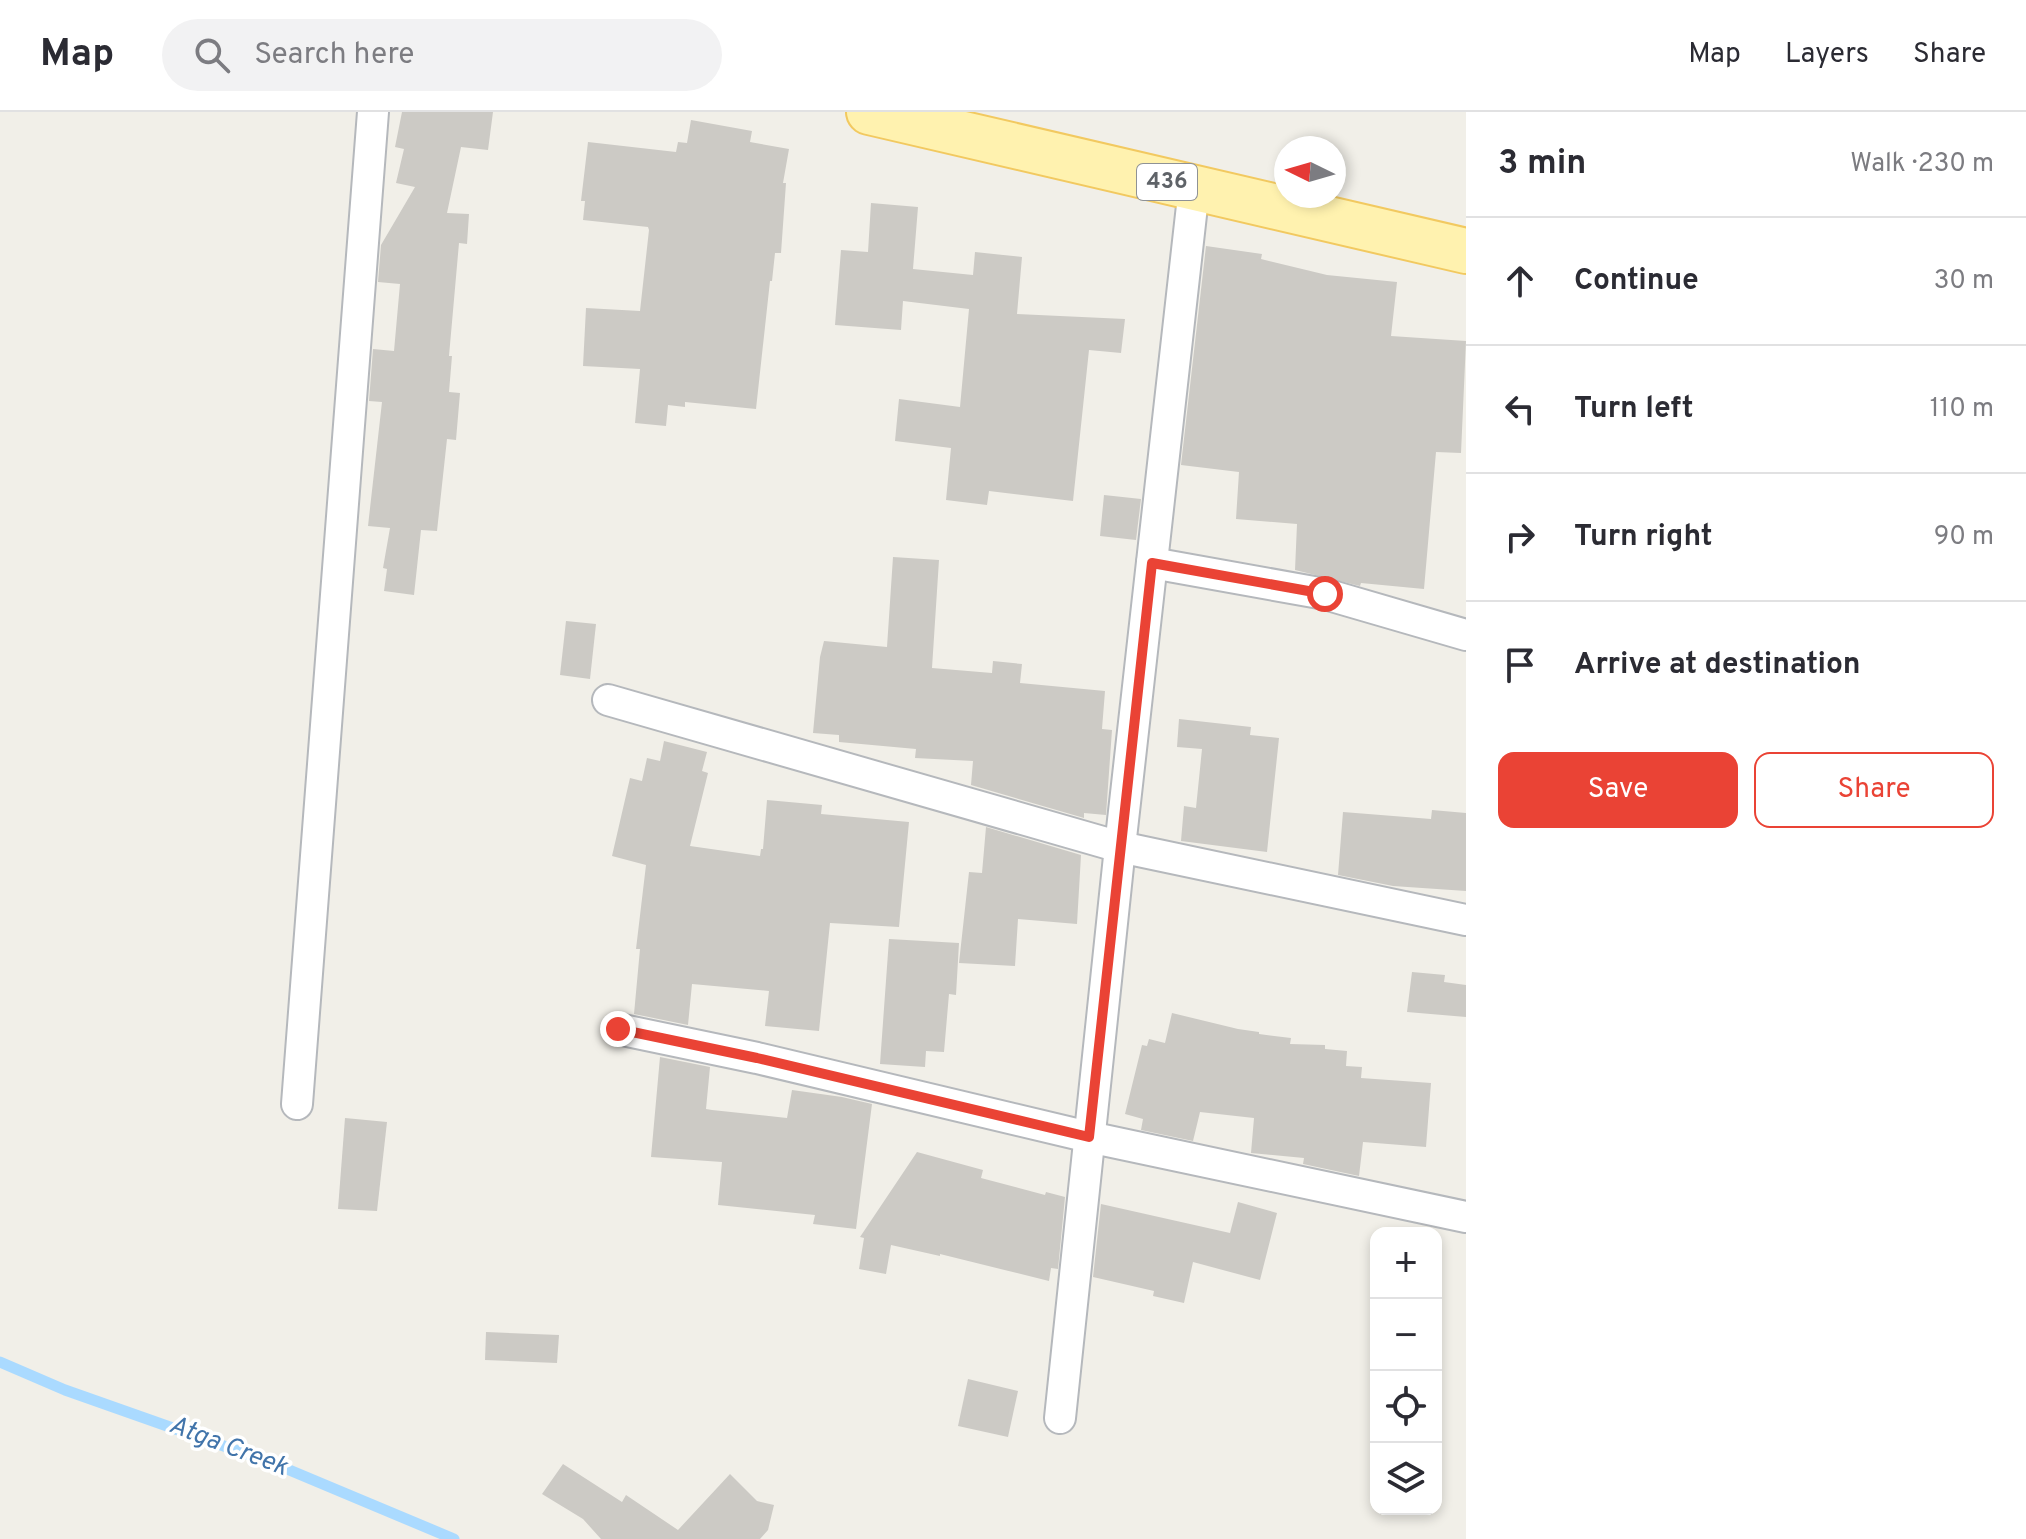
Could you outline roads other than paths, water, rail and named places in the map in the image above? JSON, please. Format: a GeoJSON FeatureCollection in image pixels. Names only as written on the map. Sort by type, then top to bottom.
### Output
{"type":"FeatureCollection","features":[{"type":"Feature","properties":{"kind":"main road","name":"436"},"geometry":{"type":"LineString","coordinates":[[869,112],[1466,251]]}},
{"type":"Feature","properties":{"kind":"street"},"geometry":{"type":"LineString","coordinates":[[297,1104],[373,112]]}},
{"type":"Feature","properties":{"kind":"street"},"geometry":{"type":"LineString","coordinates":[[1060,1418],[1194,188]]}},
{"type":"Feature","properties":{"kind":"street"},"geometry":{"type":"LineString","coordinates":[[1152,563],[1325,594],[1466,635]]}},
{"type":"Feature","properties":{"kind":"street"},"geometry":{"type":"LineString","coordinates":[[608,700],[1120,847],[1466,920]]}},
{"type":"Feature","properties":{"kind":"street"},"geometry":{"type":"LineString","coordinates":[[618,1029],[757,1058],[1089,1137],[1466,1217]]}},
{"type":"Feature","properties":{"kind":"waterway","name":"Atga Creek"},"geometry":{"type":"LineString","coordinates":[[0,1362],[65,1390],[275,1464],[454,1539]]}}]}
